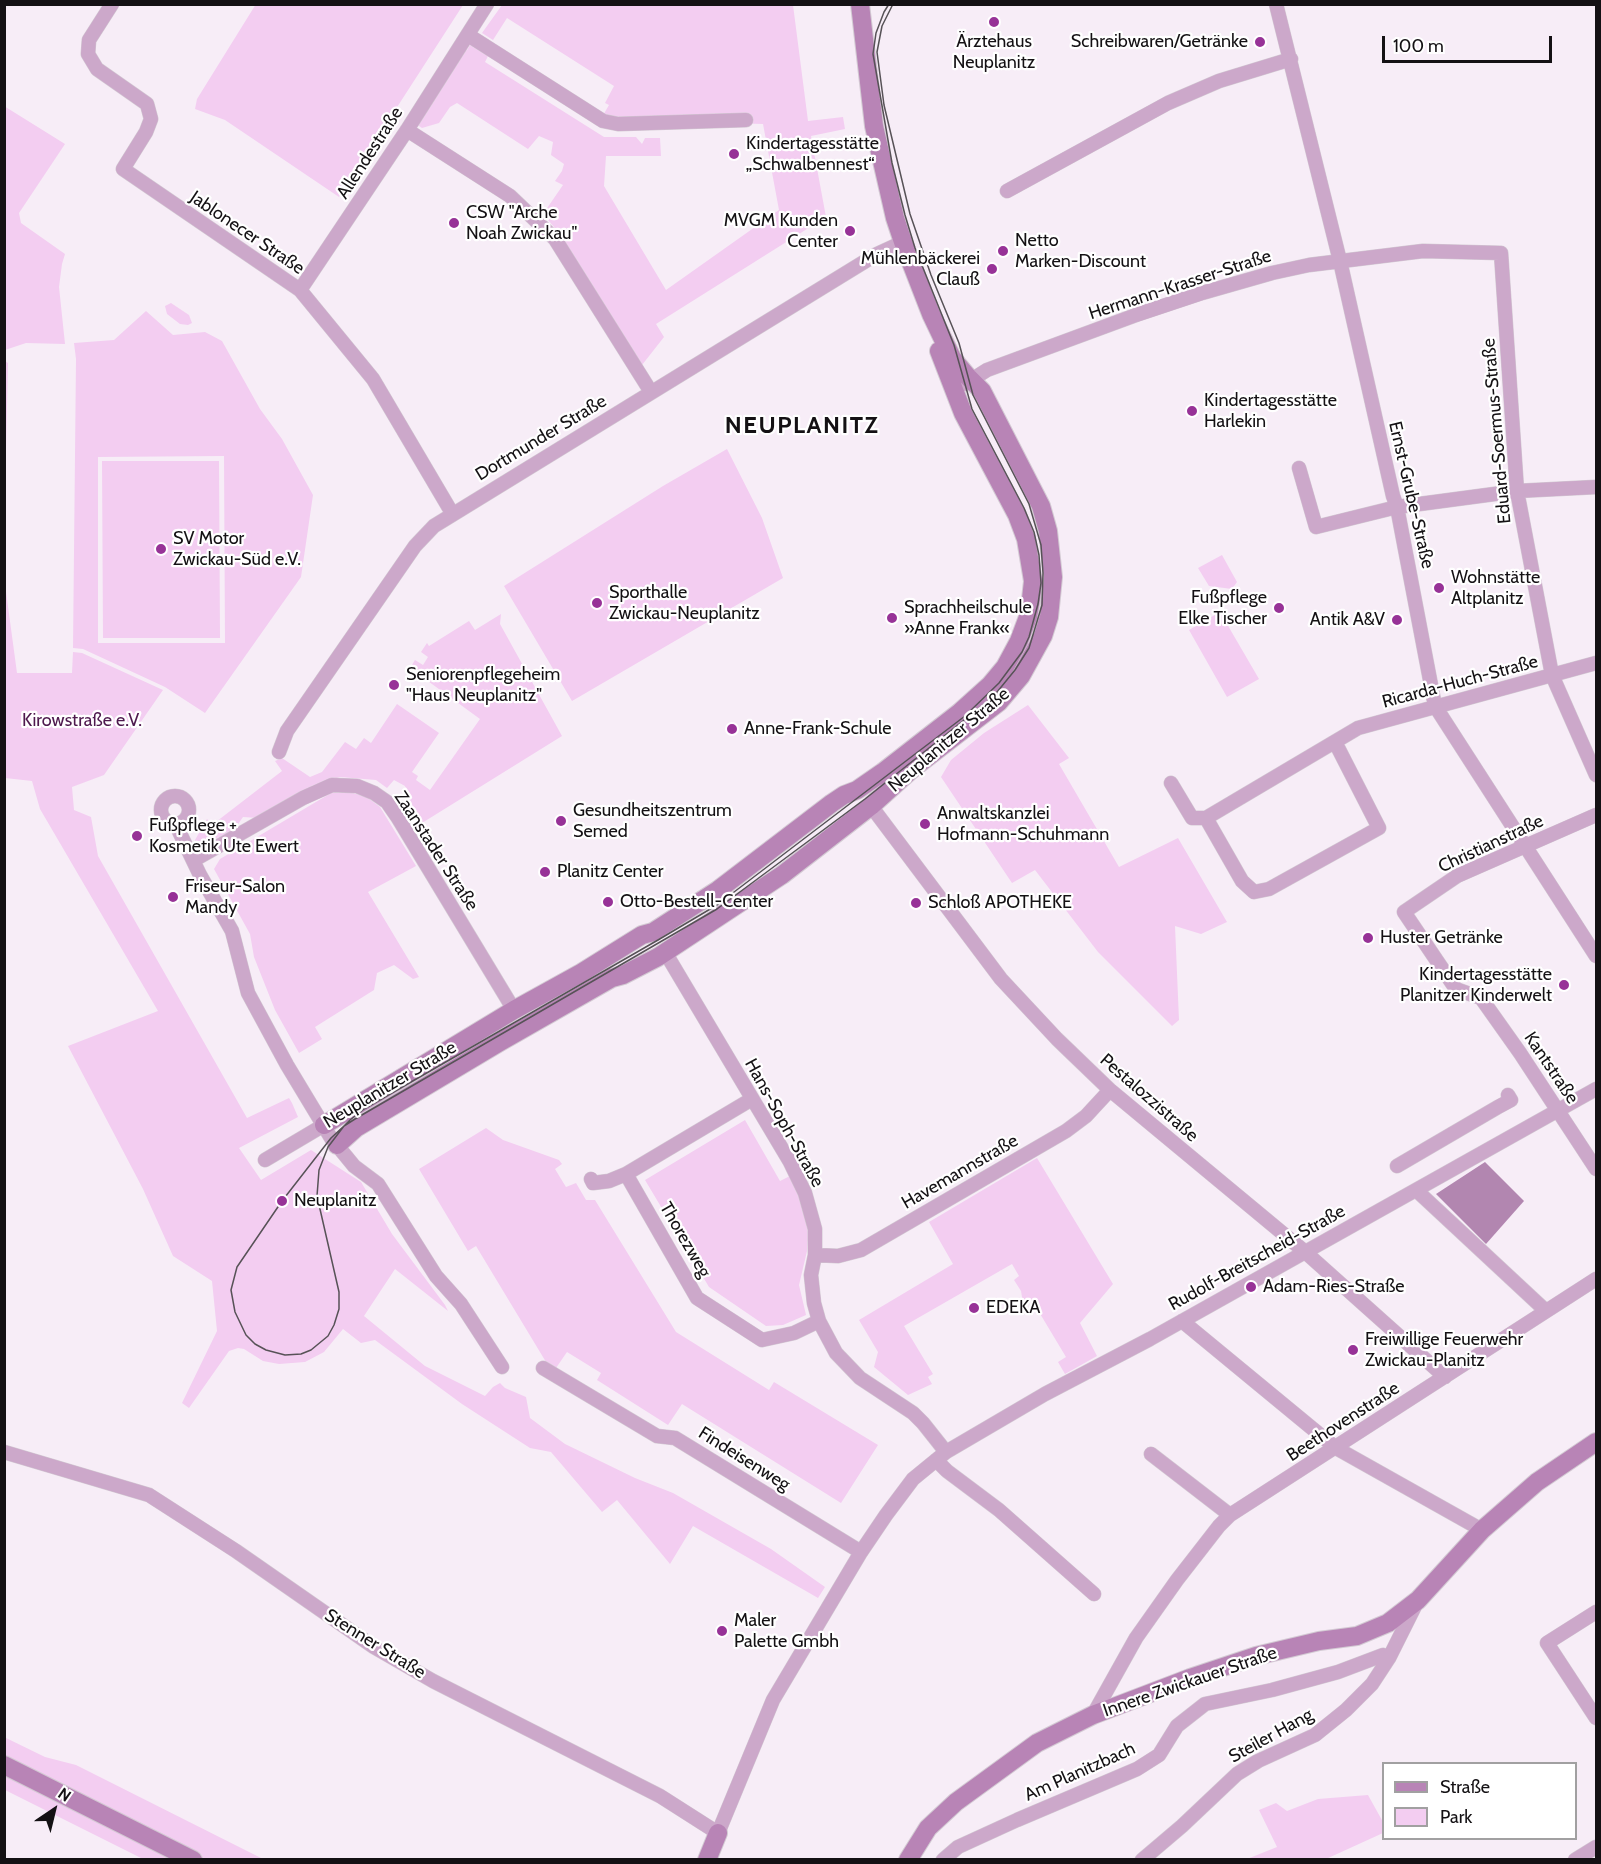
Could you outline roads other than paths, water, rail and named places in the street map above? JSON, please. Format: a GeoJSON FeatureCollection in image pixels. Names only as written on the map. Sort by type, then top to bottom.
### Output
{"type":"FeatureCollection","features":[{"type":"Feature","properties":{"kind":"street","name":"Jablonecer Straße"},"geometry":{"type":"LineString","coordinates":[[112,4],[89,40],[88,54],[97,69],[147,104],[151,119],[146,132],[123,169],[300,291],[373,379],[452,513]]}},
{"type":"Feature","properties":{"kind":"street","name":"Allendestraße"},"geometry":{"type":"LineString","coordinates":[[300,291],[487,4]]}},
{"type":"Feature","properties":{"kind":"street","name":"Neuplanitzer Straße"},"geometry":{"type":"LineString","coordinates":[[337,1145],[356,1128],[612,978],[623,975],[665,952],[782,875],[872,806],[899,780],[1009,692],[1032,658],[1043,636],[1049,617],[1053,577],[1048,531],[1041,506],[982,391],[952,358],[931,314],[903,242],[895,218],[874,126],[860,4]]}},
{"type":"Feature","properties":{"kind":"street","name":"Ernst-Grube-Straße"},"geometry":{"type":"LineString","coordinates":[[1276,4],[1340,261],[1393,496],[1398,507],[1435,706],[1596,956]]}},
{"type":"Feature","properties":{"kind":"street"},"geometry":{"type":"LineString","coordinates":[[468,35],[603,121],[618,124],[746,120]]}},
{"type":"Feature","properties":{"kind":"street"},"geometry":{"type":"LineString","coordinates":[[1007,191],[1168,102],[1219,81],[1291,59]]}},
{"type":"Feature","properties":{"kind":"street"},"geometry":{"type":"LineString","coordinates":[[407,130],[510,196],[555,238],[651,392]]}},
{"type":"Feature","properties":{"kind":"street","name":"Dortmunder Straße"},"geometry":{"type":"LineString","coordinates":[[279,752],[287,731],[415,546],[434,526],[877,255],[903,242]]}},
{"type":"Feature","properties":{"kind":"street","name":"Hermann-Krasser-Straße"},"geometry":{"type":"LineString","coordinates":[[952,386],[972,381],[987,370],[1053,345],[1202,293],[1272,273],[1423,250],[1501,253]]}},
{"type":"Feature","properties":{"kind":"street","name":"Eduard-Soermus-Straße"},"geometry":{"type":"LineString","coordinates":[[1501,253],[1517,491],[1552,675],[1596,775]]}},
{"type":"Feature","properties":{"kind":"street","name":"Neuplanitzer Straße"},"geometry":{"type":"LineString","coordinates":[[266,1160],[514,1010],[581,973],[642,935],[653,932],[718,890],[844,795],[857,790],[960,712],[990,685],[1008,662],[1028,617],[1033,581],[1024,531],[963,413],[935,340],[931,314]]}},
{"type":"Feature","properties":{"kind":"street"},"geometry":{"type":"LineString","coordinates":[[1299,468],[1316,527],[1398,507],[1517,491],[1596,487]]}},
{"type":"Feature","properties":{"kind":"street","name":"Ricarda-Huch-Straße"},"geometry":{"type":"LineString","coordinates":[[1206,819],[1358,728],[1596,663]]}},
{"type":"Feature","properties":{"kind":"street"},"geometry":{"type":"LineString","coordinates":[[1170,783],[1192,818],[1206,819],[1242,881],[1254,892],[1269,890],[1379,828],[1335,742]]}},
{"type":"Feature","properties":{"kind":"street","name":"Zaanstader Straße"},"geometry":{"type":"LineString","coordinates":[[194,860],[303,798],[332,785],[357,786],[374,792],[387,802],[398,818],[514,1010]]}},
{"type":"Feature","properties":{"kind":"street","name":"Neuplanitzer Straße"},"geometry":{"type":"LineString","coordinates":[[857,790],[872,806]]}},
{"type":"Feature","properties":{"kind":"street","name":"Pestalozzistraße"},"geometry":{"type":"LineString","coordinates":[[872,806],[1000,979],[1057,1039],[1110,1090],[1304,1251],[1445,1377]]}},
{"type":"Feature","properties":{"kind":"street","name":"Christianstraße"},"geometry":{"type":"LineString","coordinates":[[1404,912],[1457,876],[1596,815]]}},
{"type":"Feature","properties":{"kind":"street"},"geometry":{"type":"LineString","coordinates":[[176,825],[232,931],[248,993],[287,1065],[337,1145],[354,1166],[378,1184],[436,1276],[461,1304],[502,1367]]}},
{"type":"Feature","properties":{"kind":"street","name":"Kantstraße"},"geometry":{"type":"LineString","coordinates":[[1404,912],[1456,989],[1481,998],[1596,1169]]}},
{"type":"Feature","properties":{"kind":"street"},"geometry":{"type":"LineString","coordinates":[[653,932],[665,952]]}},
{"type":"Feature","properties":{"kind":"street","name":"Hans-Soph-Straße"},"geometry":{"type":"LineString","coordinates":[[665,952],[790,1162],[805,1192],[815,1229],[815,1255],[811,1275],[813,1304],[836,1353],[860,1378],[913,1413],[923,1423],[941,1456]]}},
{"type":"Feature","properties":{"kind":"street"},"geometry":{"type":"LineString","coordinates":[[514,1010],[526,1028]]}},
{"type":"Feature","properties":{"kind":"street","name":"Rudolf-Breitscheid-Straße"},"geometry":{"type":"LineString","coordinates":[[718,1833],[773,1700],[861,1552],[913,1479],[941,1456],[1064,1383],[1182,1321],[1596,1089]]}},
{"type":"Feature","properties":{"kind":"street","name":"Havemannstraße"},"geometry":{"type":"LineString","coordinates":[[815,1255],[838,1256],[861,1250],[1066,1131],[1086,1116],[1110,1090]]}},
{"type":"Feature","properties":{"kind":"street"},"geometry":{"type":"LineString","coordinates":[[1397,1166],[1511,1100],[1508,1095]]}},
{"type":"Feature","properties":{"kind":"street"},"geometry":{"type":"LineString","coordinates":[[591,1179],[593,1183],[609,1181],[626,1174],[752,1099]]}},
{"type":"Feature","properties":{"kind":"street","name":"Thorezweg"},"geometry":{"type":"LineString","coordinates":[[626,1174],[697,1298],[762,1340],[794,1333],[819,1321]]}},
{"type":"Feature","properties":{"kind":"street"},"geometry":{"type":"LineString","coordinates":[[1416,1190],[1546,1311]]}},
{"type":"Feature","properties":{"kind":"street","name":"Beethovenstraße"},"geometry":{"type":"LineString","coordinates":[[1093,1715],[1136,1638],[1177,1580],[1230,1515],[1596,1279]]}},
{"type":"Feature","properties":{"kind":"street"},"geometry":{"type":"LineString","coordinates":[[1182,1321],[1336,1448],[1482,1530]]}},
{"type":"Feature","properties":{"kind":"street","name":"Findeisenweg"},"geometry":{"type":"LineString","coordinates":[[543,1368],[657,1436],[675,1438],[861,1552]]}},
{"type":"Feature","properties":{"kind":"street","name":"Innere Zwickauer Straße"},"geometry":{"type":"LineString","coordinates":[[908,1860],[928,1828],[956,1802],[1037,1743],[1093,1715],[1256,1656],[1319,1641],[1358,1636],[1388,1623],[1418,1600],[1482,1530],[1538,1482],[1596,1442]]}},
{"type":"Feature","properties":{"kind":"street","name":"Stenner Straße"},"geometry":{"type":"LineString","coordinates":[[4,1452],[149,1495],[245,1557],[374,1647],[433,1681],[591,1759],[660,1796],[718,1833]]}},
{"type":"Feature","properties":{"kind":"street"},"geometry":{"type":"LineString","coordinates":[[1151,1454],[1230,1515]]}},
{"type":"Feature","properties":{"kind":"street"},"geometry":{"type":"LineString","coordinates":[[941,1456],[947,1471],[999,1510],[1094,1594]]}},
{"type":"Feature","properties":{"kind":"street","name":"Steiler Hang"},"geometry":{"type":"LineString","coordinates":[[1142,1860],[1237,1774],[1258,1761],[1315,1735],[1347,1710],[1372,1684],[1389,1658],[1418,1600]]}},
{"type":"Feature","properties":{"kind":"street"},"geometry":{"type":"LineString","coordinates":[[1596,1612],[1547,1643],[1596,1718]]}},
{"type":"Feature","properties":{"kind":"street","name":"Am Planitzbach"},"geometry":{"type":"LineString","coordinates":[[944,1860],[958,1847],[1137,1769],[1159,1755],[1178,1726],[1205,1704],[1272,1690],[1338,1672],[1383,1655],[1389,1658]]}},
{"type":"Feature","properties":{"kind":"street"},"geometry":{"type":"LineString","coordinates":[[4,1765],[194,1860]]}},
{"type":"Feature","properties":{"kind":"street"},"geometry":{"type":"LineString","coordinates":[[707,1860],[718,1833]]}},
{"type":"Feature","properties":{"kind":"street"},"geometry":{"type":"LineString","coordinates":[[1575,1860],[1596,1847]]}},
{"type":"Feature","properties":{"kind":"tram line"},"geometry":{"type":"LineString","coordinates":[[889,4],[876,33],[873,54],[892,163],[915,248],[954,345],[972,409],[1024,508],[1034,532],[1039,555],[1041,583],[1029,637],[1022,652],[999,683],[965,716],[717,905],[364,1109],[350,1120],[344,1126],[328,1147],[319,1170],[317,1196],[339,1292],[339,1309],[334,1325],[328,1336],[311,1350],[301,1354],[285,1355],[266,1350],[246,1335],[235,1312],[231,1290],[237,1267],[282,1201],[331,1138],[344,1126],[717,909],[865,799],[993,697],[1029,648],[1042,605],[1041,545],[1029,504],[973,395],[959,343],[931,275],[910,214],[884,105],[877,52],[882,26],[893,4]]}},
{"type":"Feature","properties":{"kind":"place","name":"Ärztehaus Neuplanitz"},"geometry":{"type":"Point","coordinates":[994,22]}},
{"type":"Feature","properties":{"kind":"place","name":"Schreibwaren/Getränke"},"geometry":{"type":"Point","coordinates":[1260,42]}},
{"type":"Feature","properties":{"kind":"place","name":"Kindertagesstätte „Schwalbennest“"},"geometry":{"type":"Point","coordinates":[734,154]}},
{"type":"Feature","properties":{"kind":"place","name":"CSW \"Arche Noah Zwickau\""},"geometry":{"type":"Point","coordinates":[454,223]}},
{"type":"Feature","properties":{"kind":"place","name":"MVGM Kunden Center"},"geometry":{"type":"Point","coordinates":[850,231]}},
{"type":"Feature","properties":{"kind":"place","name":"Netto Marken-Discount"},"geometry":{"type":"Point","coordinates":[1003,251]}},
{"type":"Feature","properties":{"kind":"place","name":"Mühlenbäckerei Clauß"},"geometry":{"type":"Point","coordinates":[992,269]}},
{"type":"Feature","properties":{"kind":"place","name":"Kindertagesstätte Harlekin"},"geometry":{"type":"Point","coordinates":[1192,411]}},
{"type":"Feature","properties":{"kind":"place","name":"SV Motor Zwickau-Süd e.V."},"geometry":{"type":"Point","coordinates":[161,549]}},
{"type":"Feature","properties":{"kind":"place","name":"Wohnstätte Altplanitz"},"geometry":{"type":"Point","coordinates":[1439,588]}},
{"type":"Feature","properties":{"kind":"place","name":"Sporthalle Zwickau-Neuplanitz"},"geometry":{"type":"Point","coordinates":[597,603]}},
{"type":"Feature","properties":{"kind":"place","name":"Fußpflege Elke Tischer"},"geometry":{"type":"Point","coordinates":[1279,608]}},
{"type":"Feature","properties":{"kind":"place","name":"Sprachheilschule »Anne Frank«"},"geometry":{"type":"Point","coordinates":[892,618]}},
{"type":"Feature","properties":{"kind":"place","name":"Antik A&V"},"geometry":{"type":"Point","coordinates":[1397,620]}},
{"type":"Feature","properties":{"kind":"place","name":"Seniorenpflegeheim \"Haus Neuplanitz\""},"geometry":{"type":"Point","coordinates":[394,685]}},
{"type":"Feature","properties":{"kind":"place","name":"Anne-Frank-Schule"},"geometry":{"type":"Point","coordinates":[732,729]}},
{"type":"Feature","properties":{"kind":"place","name":"Gesundheitszentrum Semed"},"geometry":{"type":"Point","coordinates":[561,821]}},
{"type":"Feature","properties":{"kind":"place","name":"Anwaltskanzlei Hofmann-Schuhmann"},"geometry":{"type":"Point","coordinates":[925,824]}},
{"type":"Feature","properties":{"kind":"place","name":"Fußpflege + Kosmetik Ute Ewert"},"geometry":{"type":"Point","coordinates":[137,836]}},
{"type":"Feature","properties":{"kind":"place","name":"Planitz Center"},"geometry":{"type":"Point","coordinates":[545,872]}},
{"type":"Feature","properties":{"kind":"place","name":"Friseur-Salon Mandy"},"geometry":{"type":"Point","coordinates":[173,897]}},
{"type":"Feature","properties":{"kind":"place","name":"Otto-Bestell-Center"},"geometry":{"type":"Point","coordinates":[608,902]}},
{"type":"Feature","properties":{"kind":"place","name":"Schloß APOTHEKE"},"geometry":{"type":"Point","coordinates":[916,903]}},
{"type":"Feature","properties":{"kind":"place","name":"Huster Getränke"},"geometry":{"type":"Point","coordinates":[1368,938]}},
{"type":"Feature","properties":{"kind":"place","name":"Kindertagesstätte Planitzer Kinderwelt"},"geometry":{"type":"Point","coordinates":[1564,985]}},
{"type":"Feature","properties":{"kind":"place","name":"Neuplanitz"},"geometry":{"type":"Point","coordinates":[282,1201]}},
{"type":"Feature","properties":{"kind":"place","name":"Adam-Ries-Straße"},"geometry":{"type":"Point","coordinates":[1251,1287]}},
{"type":"Feature","properties":{"kind":"place","name":"EDEKA"},"geometry":{"type":"Point","coordinates":[974,1308]}},
{"type":"Feature","properties":{"kind":"place","name":"Freiwillige Feuerwehr Zwickau-Planitz"},"geometry":{"type":"Point","coordinates":[1353,1350]}},
{"type":"Feature","properties":{"kind":"place","name":"Maler Palette Gmbh"},"geometry":{"type":"Point","coordinates":[722,1631]}},
{"type":"Feature","properties":{"kind":"district","name":"NEUPLANITZ"},"geometry":{"type":"Point","coordinates":[802,426]}},
{"type":"Feature","properties":{"kind":"park label","name":"Kirowstraße e.V."},"geometry":{"type":"Point","coordinates":[82,721]}}]}
